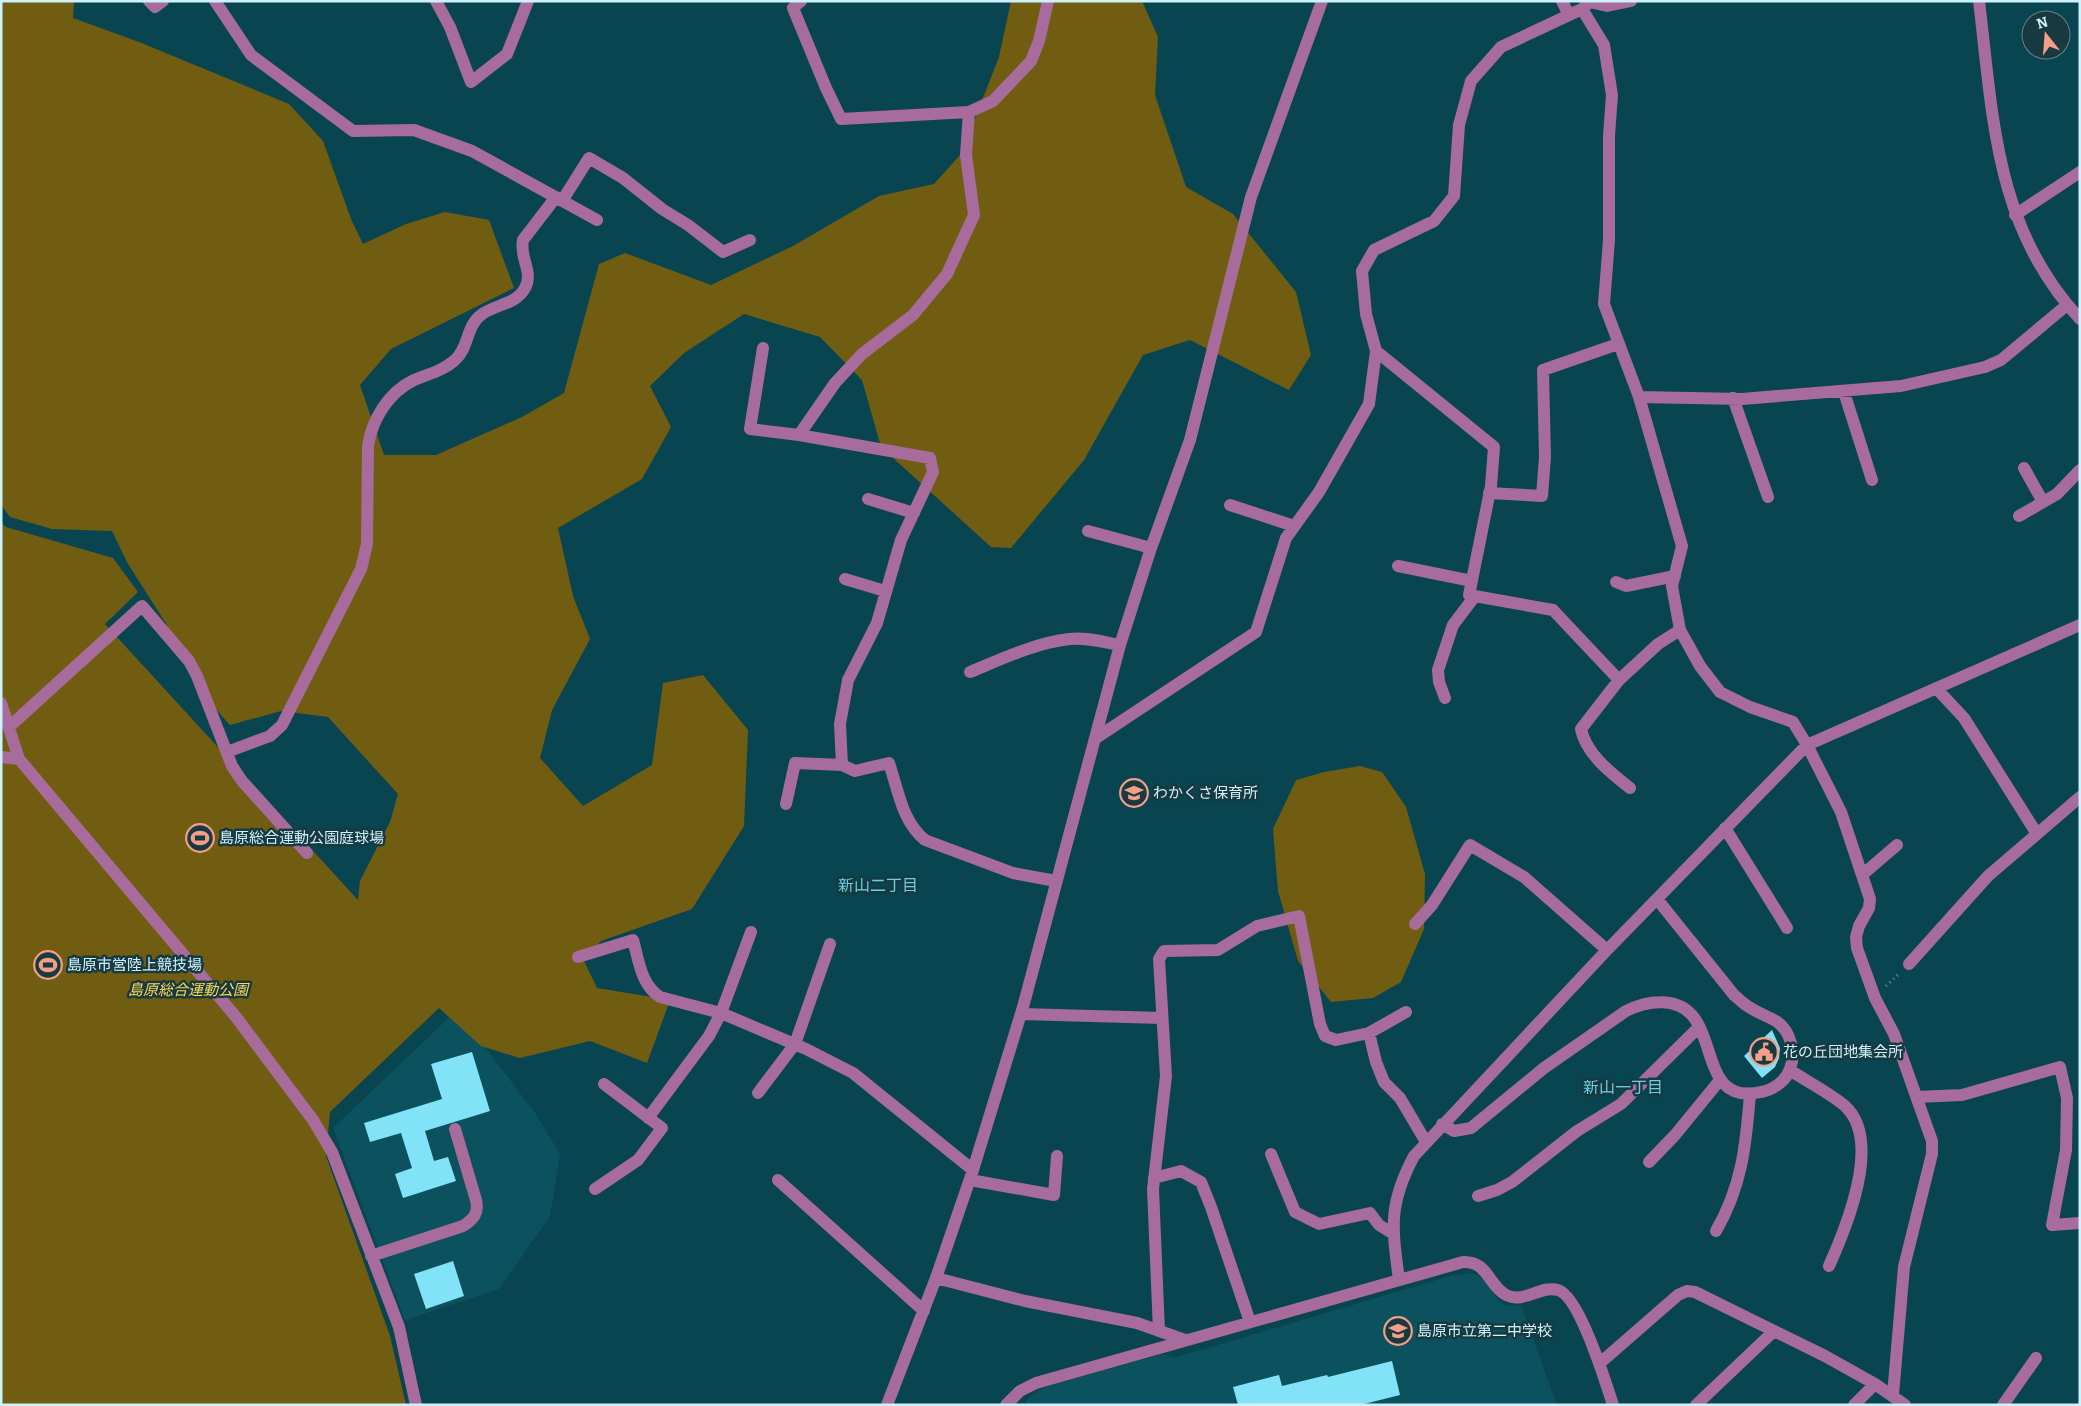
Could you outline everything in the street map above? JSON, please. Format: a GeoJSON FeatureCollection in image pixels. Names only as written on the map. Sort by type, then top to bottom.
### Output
{"type":"FeatureCollection","features":[{"type":"Feature","properties":{"kind":"street"},"geometry":{"type":"LineString","coordinates":[[149,1],[155,7],[163,1]]}},
{"type":"Feature","properties":{"kind":"street"},"geometry":{"type":"LineString","coordinates":[[215,1],[251,55],[354,131],[414,130],[472,151],[597,220]]}},
{"type":"Feature","properties":{"kind":"street"},"geometry":{"type":"LineString","coordinates":[[436,1],[450,27],[471,82],[507,54],[528,1]]}},
{"type":"Feature","properties":{"kind":"street"},"geometry":{"type":"LineString","coordinates":[[801,1],[794,8],[826,88],[841,119],[969,112],[993,101],[1031,62],[1039,41],[1048,1]]}},
{"type":"Feature","properties":{"kind":"street"},"geometry":{"type":"LineString","coordinates":[[887,1405],[936,1278],[971,1175],[1021,1014],[1120,645],[1151,548],[1190,440],[1251,197],[1322,1]]}},
{"type":"Feature","properties":{"kind":"street"},"geometry":{"type":"LineString","coordinates":[[1562,1],[1569,15]]}},
{"type":"Feature","properties":{"kind":"street"},"geometry":{"type":"LineString","coordinates":[[1096,738],[1256,632],[1286,538],[1319,492],[1368,404],[1376,351],[1366,314],[1362,272],[1374,250],[1434,221],[1454,196],[1459,125],[1471,81],[1501,47],[1588,4],[1607,6],[1631,1]]}},
{"type":"Feature","properties":{"kind":"street"},"geometry":{"type":"LineString","coordinates":[[1979,1],[1996,143],[2015,215],[2038,260],[2067,305],[2080,319]]}},
{"type":"Feature","properties":{"kind":"street"},"geometry":{"type":"LineString","coordinates":[[1588,4],[1604,45],[1612,95],[1609,136],[1609,240],[1604,304],[1639,396],[1682,546],[1672,586],[1680,630],[1700,666],[1720,692],[1750,708],[1793,722],[1807,745],[1841,812],[1870,899],[1869,908],[1856,936],[1857,948],[1875,998],[1894,1034],[1932,1140],[1932,1154],[1904,1267],[1893,1395]]}},
{"type":"Feature","properties":{"kind":"street"},"geometry":{"type":"LineString","coordinates":[[799,434],[835,383],[855,361],[913,315],[947,274],[974,214],[966,155],[969,112]]}},
{"type":"Feature","properties":{"kind":"street"},"geometry":{"type":"LineString","coordinates":[[227,752],[270,736],[282,724],[361,569],[367,544],[368,446],[371,430],[377,418],[398,391],[413,381],[444,368],[455,360],[462,352],[471,327],[485,311],[520,296],[528,281],[521,249],[523,240],[559,199],[589,158],[624,178],[662,209],[688,225],[723,252],[750,240]]}},
{"type":"Feature","properties":{"kind":"street"},"geometry":{"type":"LineString","coordinates":[[2015,215],[2080,172]]}},
{"type":"Feature","properties":{"kind":"street"},"geometry":{"type":"LineString","coordinates":[[1639,396],[1733,398],[1844,392],[1901,386],[1985,367],[2002,360],[2067,305]]}},
{"type":"Feature","properties":{"kind":"street"},"geometry":{"type":"LineString","coordinates":[[1489,493],[1542,496],[1545,457],[1543,370],[1618,344]]}},
{"type":"Feature","properties":{"kind":"street"},"geometry":{"type":"LineString","coordinates":[[763,348],[750,429],[799,434],[930,458],[933,472],[902,540],[877,623],[848,680],[840,724],[842,765]]}},
{"type":"Feature","properties":{"kind":"street"},"geometry":{"type":"LineString","coordinates":[[1376,351],[1494,447],[1489,493],[1469,595],[1553,610],[1619,680]]}},
{"type":"Feature","properties":{"kind":"street"},"geometry":{"type":"LineString","coordinates":[[1844,392],[1872,480]]}},
{"type":"Feature","properties":{"kind":"street"},"geometry":{"type":"LineString","coordinates":[[1733,398],[1768,497]]}},
{"type":"Feature","properties":{"kind":"street"},"geometry":{"type":"LineString","coordinates":[[2024,468],[2043,502]]}},
{"type":"Feature","properties":{"kind":"street"},"geometry":{"type":"LineString","coordinates":[[2019,516],[2057,494],[2080,470]]}},
{"type":"Feature","properties":{"kind":"street"},"geometry":{"type":"LineString","coordinates":[[868,499],[914,513]]}},
{"type":"Feature","properties":{"kind":"street"},"geometry":{"type":"LineString","coordinates":[[1230,505],[1294,526]]}},
{"type":"Feature","properties":{"kind":"street"},"geometry":{"type":"LineString","coordinates":[[1088,531],[1151,548]]}},
{"type":"Feature","properties":{"kind":"street"},"geometry":{"type":"LineString","coordinates":[[1398,566],[1472,581]]}},
{"type":"Feature","properties":{"kind":"street"},"geometry":{"type":"LineString","coordinates":[[1616,582],[1626,586],[1675,576]]}},
{"type":"Feature","properties":{"kind":"street"},"geometry":{"type":"LineString","coordinates":[[845,579],[885,592]]}},
{"type":"Feature","properties":{"kind":"street"},"geometry":{"type":"LineString","coordinates":[[1445,698],[1438,670],[1453,625],[1475,596]]}},
{"type":"Feature","properties":{"kind":"street"},"geometry":{"type":"LineString","coordinates":[[9,727],[142,606],[189,661],[205,693],[227,752],[242,781],[307,853]]}},
{"type":"Feature","properties":{"kind":"street"},"geometry":{"type":"LineString","coordinates":[[1399,1280],[1392,1232],[1394,1206],[1401,1180],[1414,1156],[1607,950],[1807,745],[2080,624]]}},
{"type":"Feature","properties":{"kind":"street"},"geometry":{"type":"LineString","coordinates":[[1630,788],[1605,768],[1583,737],[1581,729],[1619,680],[1658,644],[1680,630]]}},
{"type":"Feature","properties":{"kind":"street"},"geometry":{"type":"LineString","coordinates":[[970,672],[1029,649],[1070,638],[1120,645]]}},
{"type":"Feature","properties":{"kind":"street"},"geometry":{"type":"LineString","coordinates":[[1936,688],[1964,718],[2037,834]]}},
{"type":"Feature","properties":{"kind":"street"},"geometry":{"type":"LineString","coordinates":[[1,703],[19,759],[236,1016],[313,1120],[332,1152],[398,1328],[416,1405]]}},
{"type":"Feature","properties":{"kind":"street"},"geometry":{"type":"LineString","coordinates":[[1,757],[19,759]]}},
{"type":"Feature","properties":{"kind":"street"},"geometry":{"type":"LineString","coordinates":[[786,804],[796,763],[842,765],[855,771],[889,763],[908,821],[914,832],[925,840],[1013,873],[1056,881]]}},
{"type":"Feature","properties":{"kind":"street"},"geometry":{"type":"LineString","coordinates":[[1909,964],[1988,876],[2080,797]]}},
{"type":"Feature","properties":{"kind":"street"},"geometry":{"type":"LineString","coordinates":[[1725,828],[1787,928]]}},
{"type":"Feature","properties":{"kind":"street"},"geometry":{"type":"LineString","coordinates":[[1415,924],[1432,905],[1470,845],[1524,877],[1607,950]]}},
{"type":"Feature","properties":{"kind":"street"},"geometry":{"type":"LineString","coordinates":[[1862,875],[1897,845]]}},
{"type":"Feature","properties":{"kind":"street"},"geometry":{"type":"LineString","coordinates":[[1442,1124],[1454,1131],[1471,1128],[1544,1068],[1639,1004],[1663,1002],[1673,1004],[1690,1013],[1699,1026],[1710,1061],[1720,1080],[1728,1088],[1750,1094],[1774,1088],[1790,1070],[1793,1049],[1785,1030],[1778,1022],[1747,1007],[1734,995],[1657,899]]}},
{"type":"Feature","properties":{"kind":"street"},"geometry":{"type":"LineString","coordinates":[[1159,1331],[1153,1189],[1166,1076],[1159,959],[1164,951],[1218,950],[1257,926],[1299,916],[1320,1024],[1325,1036],[1336,1040],[1369,1032],[1406,1012]]}},
{"type":"Feature","properties":{"kind":"street"},"geometry":{"type":"LineString","coordinates":[[648,1118],[710,1036],[721,1013],[751,932]]}},
{"type":"Feature","properties":{"kind":"street"},"geometry":{"type":"LineString","coordinates":[[578,957],[633,940],[646,985],[660,997],[721,1013],[795,1044],[852,1073],[971,1175],[1054,1195],[1057,1156]]}},
{"type":"Feature","properties":{"kind":"street"},"geometry":{"type":"LineString","coordinates":[[758,1092],[795,1044],[830,944]]}},
{"type":"Feature","properties":{"kind":"street"},"geometry":{"type":"LineString","coordinates":[[1021,1014],[1162,1018]]}},
{"type":"Feature","properties":{"kind":"street"},"geometry":{"type":"LineString","coordinates":[[1478,1196],[1497,1190],[1512,1182],[1577,1131],[1621,1104],[1699,1026]]}},
{"type":"Feature","properties":{"kind":"street"},"geometry":{"type":"LineString","coordinates":[[1369,1032],[1376,1062],[1384,1082],[1400,1098],[1426,1142]]}},
{"type":"Feature","properties":{"kind":"street"},"geometry":{"type":"LineString","coordinates":[[1917,1097],[1962,1094],[2060,1067],[2067,1098],[2066,1150],[2052,1225],[2080,1223]]}},
{"type":"Feature","properties":{"kind":"street"},"geometry":{"type":"LineString","coordinates":[[1790,1070],[1845,1106],[1856,1121],[1861,1141],[1858,1188],[1847,1226],[1829,1266]]}},
{"type":"Feature","properties":{"kind":"street"},"geometry":{"type":"LineString","coordinates":[[1649,1162],[1675,1136],[1720,1080]]}},
{"type":"Feature","properties":{"kind":"street"},"geometry":{"type":"LineString","coordinates":[[595,1189],[638,1160],[662,1128],[604,1084]]}},
{"type":"Feature","properties":{"kind":"street"},"geometry":{"type":"LineString","coordinates":[[1716,1231],[1728,1209],[1739,1180],[1745,1148],[1750,1094]]}},
{"type":"Feature","properties":{"kind":"street"},"geometry":{"type":"LineString","coordinates":[[371,1256],[463,1226],[474,1217],[478,1205],[455,1129]]}},
{"type":"Feature","properties":{"kind":"street"},"geometry":{"type":"LineString","coordinates":[[1271,1154],[1295,1212],[1319,1224],[1370,1213],[1379,1225],[1392,1232]]}},
{"type":"Feature","properties":{"kind":"street"},"geometry":{"type":"LineString","coordinates":[[1154,1178],[1181,1171],[1201,1182],[1250,1322]]}},
{"type":"Feature","properties":{"kind":"street"},"geometry":{"type":"LineString","coordinates":[[778,1180],[924,1312]]}},
{"type":"Feature","properties":{"kind":"street"},"geometry":{"type":"LineString","coordinates":[[1006,1405],[1020,1391],[1036,1383],[1463,1262],[1470,1262],[1482,1268],[1502,1293],[1510,1297],[1525,1297],[1548,1290],[1557,1290],[1565,1294],[1572,1304],[1600,1362],[1613,1405]]}},
{"type":"Feature","properties":{"kind":"street"},"geometry":{"type":"LineString","coordinates":[[936,1278],[1025,1301],[1137,1324],[1185,1340]]}},
{"type":"Feature","properties":{"kind":"street"},"geometry":{"type":"LineString","coordinates":[[1600,1362],[1678,1295],[1687,1291],[1695,1292],[1774,1330],[1875,1384],[1905,1405]]}},
{"type":"Feature","properties":{"kind":"street"},"geometry":{"type":"LineString","coordinates":[[1696,1405],[1774,1330]]}},
{"type":"Feature","properties":{"kind":"street"},"geometry":{"type":"LineString","coordinates":[[2004,1405],[2036,1358]]}},
{"type":"Feature","properties":{"kind":"street"},"geometry":{"type":"LineString","coordinates":[[1854,1405],[1875,1384]]}},
{"type":"Feature","properties":{"kind":"path"},"geometry":{"type":"LineString","coordinates":[[1875,998],[1909,964]]}},
{"type":"Feature","properties":{"kind":"shaded area"},"geometry":{"type":"Polygon","coordinates":[[[457,1010],[535,1113],[560,1154],[550,1216],[499,1289],[405,1320],[333,1128],[457,1010]]]}},
{"type":"Feature","properties":{"kind":"shaded area","name":"島原市立第二中学校"},"geometry":{"type":"Polygon","coordinates":[[[1474,1274],[1481,1277],[1499,1301],[1506,1306],[1521,1306],[1557,1405],[1023,1405],[1039,1390],[1056,1384],[1163,1354],[1174,1358],[1454,1275],[1474,1274]]]}},
{"type":"Feature","properties":{"kind":"green space","name":"島原総合運動公園"},"geometry":{"type":"Polygon","coordinates":[[[1,1],[74,1],[73,18],[139,42],[289,104],[323,141],[351,219],[363,244],[406,224],[445,212],[489,220],[514,288],[391,349],[360,385],[384,455],[436,455],[522,417],[564,393],[599,264],[625,253],[711,285],[793,246],[879,196],[934,184],[961,154],[999,57],[1011,1],[1142,1],[1158,37],[1155,95],[1186,187],[1233,214],[1296,292],[1311,355],[1289,390],[1190,340],[1143,355],[1084,460],[1011,548],[991,547],[881,447],[862,380],[820,337],[744,314],[684,353],[650,386],[671,427],[642,479],[558,528],[573,596],[590,639],[552,710],[540,758],[583,806],[652,765],[663,683],[703,675],[748,730],[744,826],[692,909],[601,941],[584,961],[597,988],[670,1000],[647,1063],[590,1041],[520,1058],[481,1046],[439,1008],[330,1112],[326,1156],[390,1336],[406,1405],[1,1405],[1,522],[6,527],[113,558],[138,592],[105,624],[358,900],[360,881],[390,822],[398,794],[328,717],[281,711],[230,725],[202,694],[167,625],[128,564],[112,531],[52,529],[10,517],[1,505],[1,1]]]}},
{"type":"Feature","properties":{"kind":"green space"},"geometry":{"type":"Polygon","coordinates":[[[1360,766],[1382,772],[1406,807],[1425,874],[1424,929],[1401,982],[1373,998],[1331,1002],[1298,961],[1278,891],[1273,829],[1296,780],[1324,772],[1360,766]]]}},
{"type":"Feature","properties":{"kind":"building","name":"花の丘団地集会所"},"geometry":{"type":"Polygon","coordinates":[[[1772,1030],[1780,1048],[1779,1058],[1775,1067],[1762,1078],[1744,1056],[1772,1030]]]}},
{"type":"Feature","properties":{"kind":"building"},"geometry":{"type":"Polygon","coordinates":[[[472,1052],[490,1111],[425,1131],[434,1161],[448,1157],[456,1181],[403,1198],[395,1174],[412,1168],[401,1133],[370,1142],[364,1123],[442,1099],[431,1064],[472,1052]]]}},
{"type":"Feature","properties":{"kind":"building"},"geometry":{"type":"Polygon","coordinates":[[[453,1261],[464,1296],[426,1309],[414,1274],[453,1261]]]}},
{"type":"Feature","properties":{"kind":"building"},"geometry":{"type":"Polygon","coordinates":[[[1392,1361],[1400,1395],[1360,1405],[1238,1405],[1233,1387],[1279,1375],[1282,1386],[1392,1361]]]}},
{"type":"Feature","properties":{"kind":"place","name":"わかくさ保育所"},"geometry":{"type":"Point","coordinates":[1134,793]}},
{"type":"Feature","properties":{"kind":"place","name":"島原総合運動公園庭球場"},"geometry":{"type":"Point","coordinates":[200,838]}},
{"type":"Feature","properties":{"kind":"place","name":"島原市営陸上競技場"},"geometry":{"type":"Point","coordinates":[48,965]}},
{"type":"Feature","properties":{"kind":"place","name":"花の丘団地集会所"},"geometry":{"type":"Point","coordinates":[1764,1052]}},
{"type":"Feature","properties":{"kind":"place","name":"島原市立第二中学校"},"geometry":{"type":"Point","coordinates":[1398,1331]}},
{"type":"Feature","properties":{"kind":"district","name":"新山二丁目"},"geometry":{"type":"Point","coordinates":[878,885]}},
{"type":"Feature","properties":{"kind":"district","name":"新山一丁目"},"geometry":{"type":"Point","coordinates":[1623,1087]}}]}
